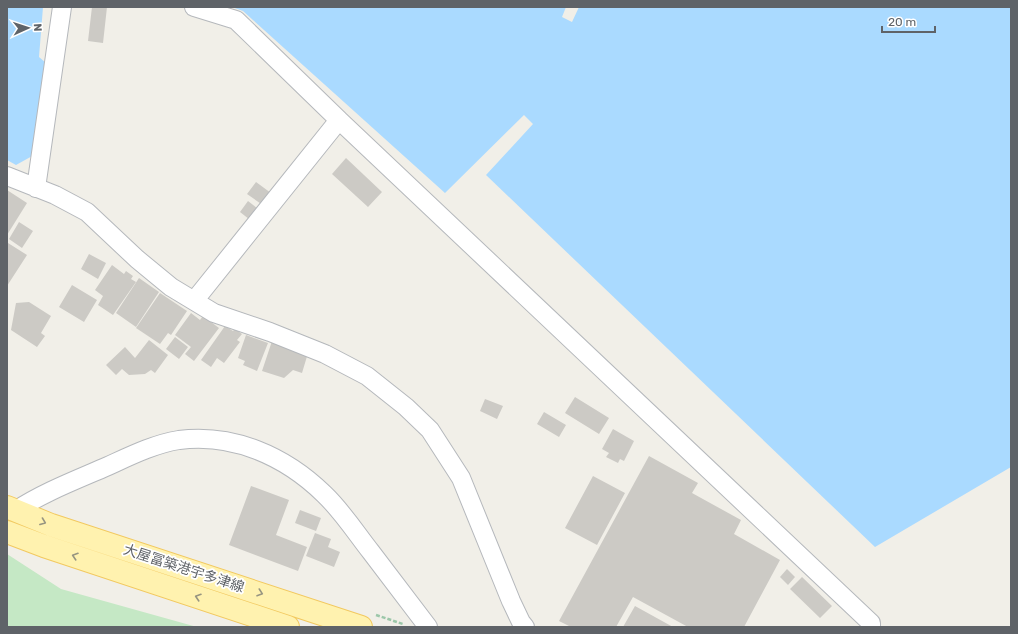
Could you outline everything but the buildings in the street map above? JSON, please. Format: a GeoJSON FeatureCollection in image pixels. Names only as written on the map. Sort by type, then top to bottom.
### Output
{"type":"FeatureCollection","features":[{"type":"Feature","properties":{"kind":"main road","name":"大屋冨築港宇多津線"},"geometry":{"type":"LineString","coordinates":[[10,515],[51,525],[361,627]]}},
{"type":"Feature","properties":{"kind":"main road","name":"大屋冨築港宇多津線"},"geometry":{"type":"LineString","coordinates":[[7,532],[44,546],[288,627]]}},
{"type":"Feature","properties":{"kind":"street"},"geometry":{"type":"LineString","coordinates":[[36,188],[62,7]]}},
{"type":"Feature","properties":{"kind":"street"},"geometry":{"type":"LineString","coordinates":[[194,7],[236,20],[339,120],[871,623],[871,627]]}},
{"type":"Feature","properties":{"kind":"street"},"geometry":{"type":"LineString","coordinates":[[194,301],[339,120]]}},
{"type":"Feature","properties":{"kind":"street"},"geometry":{"type":"LineString","coordinates":[[7,176],[55,195],[87,212],[137,259],[171,287],[214,313],[270,332],[325,354],[367,376],[406,407],[430,430],[461,478],[505,586],[521,622],[525,627]]}},
{"type":"Feature","properties":{"kind":"street"},"geometry":{"type":"LineString","coordinates":[[10,515],[34,498],[148,448],[178,440],[205,438],[234,442],[268,454],[296,470],[324,494],[351,526],[428,627]]}},
{"type":"Feature","properties":{"kind":"street"},"geometry":{"type":"LineString","coordinates":[[219,604],[225,582]]}},
{"type":"Feature","properties":{"kind":"green space"},"geometry":{"type":"Polygon","coordinates":[[[7,554],[61,589],[197,627],[7,627],[7,554]]]}},
{"type":"Feature","properties":{"kind":"water"},"geometry":{"type":"Polygon","coordinates":[[[7,7],[43,7],[39,57],[46,63],[34,155],[16,165],[7,160],[7,7]]]}},
{"type":"Feature","properties":{"kind":"water"},"geometry":{"type":"Polygon","coordinates":[[[232,7],[566,7],[562,17],[572,22],[579,7],[1011,7],[1011,467],[875,547],[486,175],[533,124],[524,115],[445,193],[243,11],[232,7]]]}}]}
